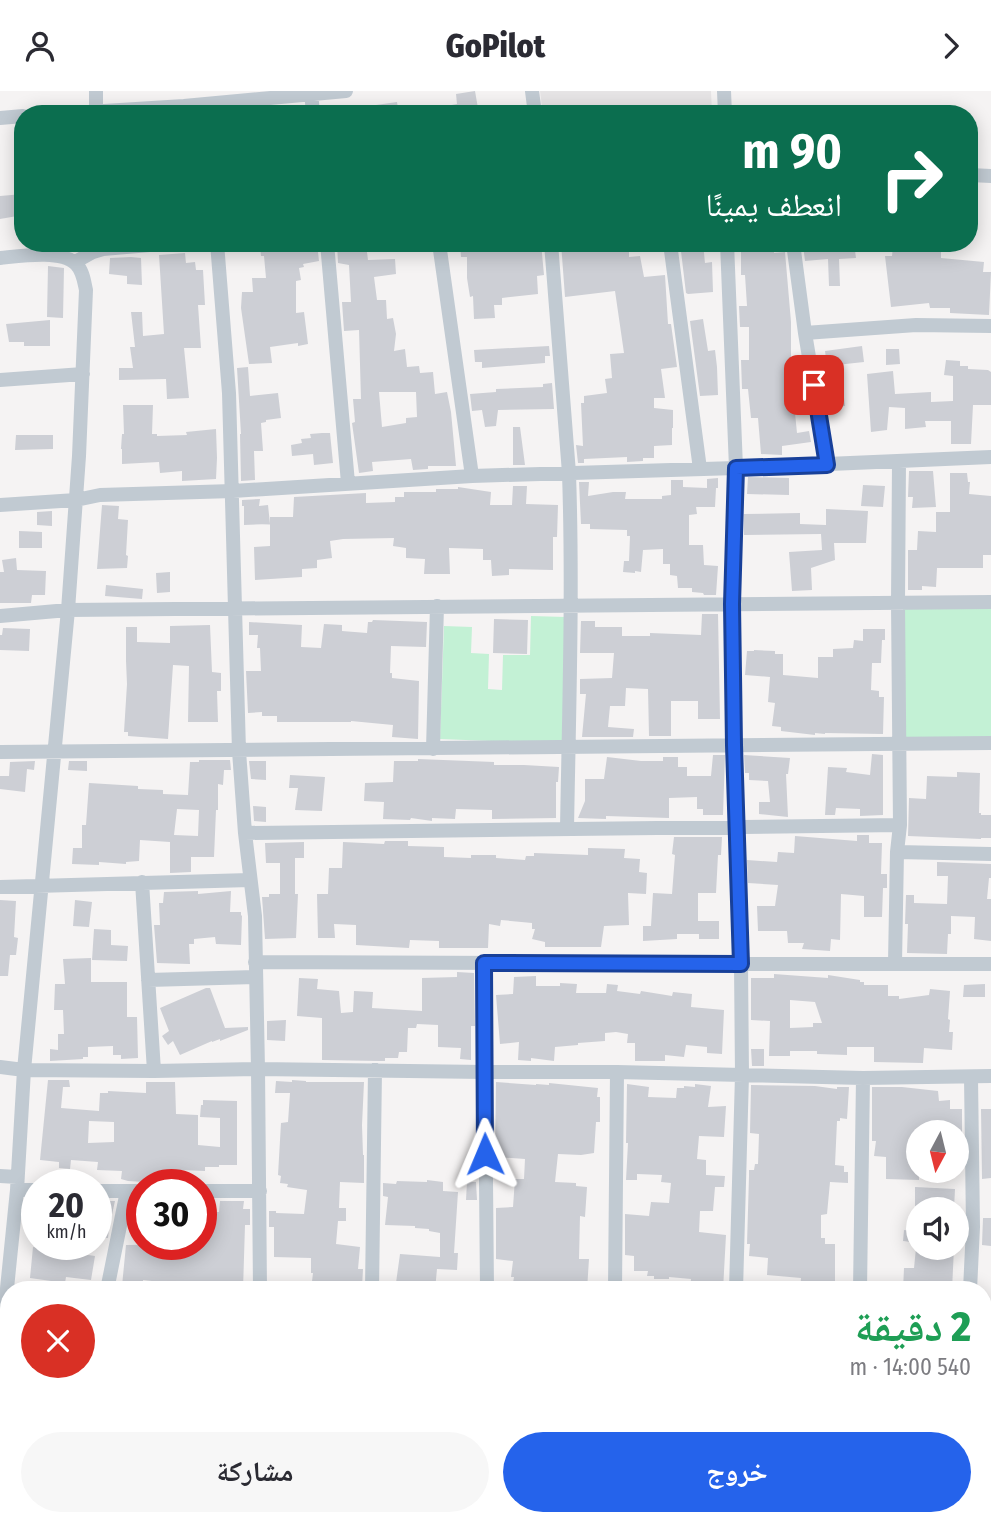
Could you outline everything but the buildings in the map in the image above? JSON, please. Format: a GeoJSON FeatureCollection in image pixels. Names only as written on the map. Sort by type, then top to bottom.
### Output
{"type":"FeatureCollection","features":[{"type":"Feature","properties":{"kind":"street"},"geometry":{"type":"LineString","coordinates":[[233,105],[311,93],[346,91]]}},
{"type":"Feature","properties":{"kind":"street"},"geometry":{"type":"LineString","coordinates":[[75,263],[87,252]]}},
{"type":"Feature","properties":{"kind":"street"},"geometry":{"type":"LineString","coordinates":[[218,252],[229,394],[239,751],[244,833],[255,916],[260,1281]]}},
{"type":"Feature","properties":{"kind":"street"},"geometry":{"type":"LineString","coordinates":[[328,252],[348,483]]}},
{"type":"Feature","properties":{"kind":"street"},"geometry":{"type":"LineString","coordinates":[[440,252],[472,476]]}},
{"type":"Feature","properties":{"kind":"street"},"geometry":{"type":"LineString","coordinates":[[552,252],[569,473],[571,605],[567,829]]}},
{"type":"Feature","properties":{"kind":"street"},"geometry":{"type":"LineString","coordinates":[[671,252],[700,469]]}},
{"type":"Feature","properties":{"kind":"street"},"geometry":{"type":"LineString","coordinates":[[727,252],[736,468],[732,604],[742,1075],[736,1281]]}},
{"type":"Feature","properties":{"kind":"street"},"geometry":{"type":"LineString","coordinates":[[794,252],[827,465]]}},
{"type":"Feature","properties":{"kind":"street"},"geometry":{"type":"LineString","coordinates":[[0,258],[34,255],[67,258],[81,271],[86,290],[68,610],[24,1070],[17,1184],[6,1234],[4,1281]]}},
{"type":"Feature","properties":{"kind":"street"},"geometry":{"type":"LineString","coordinates":[[805,333],[916,325],[991,327]]}},
{"type":"Feature","properties":{"kind":"street"},"geometry":{"type":"LineString","coordinates":[[0,380],[83,374]]}},
{"type":"Feature","properties":{"kind":"street"},"geometry":{"type":"LineString","coordinates":[[0,505],[76,500],[100,495],[233,491],[472,476],[991,457]]}},
{"type":"Feature","properties":{"kind":"street"},"geometry":{"type":"LineString","coordinates":[[895,963],[900,825],[899,462]]}},
{"type":"Feature","properties":{"kind":"street"},"geometry":{"type":"LineString","coordinates":[[0,616],[68,610],[991,601]]}},
{"type":"Feature","properties":{"kind":"street"},"geometry":{"type":"LineString","coordinates":[[433,749],[437,606]]}},
{"type":"Feature","properties":{"kind":"street"},"geometry":{"type":"LineString","coordinates":[[0,752],[991,743]]}},
{"type":"Feature","properties":{"kind":"street"},"geometry":{"type":"LineString","coordinates":[[244,833],[900,825]]}},
{"type":"Feature","properties":{"kind":"street"},"geometry":{"type":"LineString","coordinates":[[897,852],[991,854]]}},
{"type":"Feature","properties":{"kind":"street"},"geometry":{"type":"LineString","coordinates":[[0,887],[250,880]]}},
{"type":"Feature","properties":{"kind":"street"},"geometry":{"type":"LineString","coordinates":[[142,882],[154,1071]]}},
{"type":"Feature","properties":{"kind":"street"},"geometry":{"type":"LineString","coordinates":[[484,963],[488,1281]]}},
{"type":"Feature","properties":{"kind":"street"},"geometry":{"type":"LineString","coordinates":[[148,980],[255,969],[484,963],[991,964]]}},
{"type":"Feature","properties":{"kind":"street"},"geometry":{"type":"LineString","coordinates":[[0,1067],[24,1070],[617,1072],[863,1078],[991,1076]]}},
{"type":"Feature","properties":{"kind":"street"},"geometry":{"type":"LineString","coordinates":[[372,1281],[375,1070]]}},
{"type":"Feature","properties":{"kind":"street"},"geometry":{"type":"LineString","coordinates":[[615,1281],[617,1072]]}},
{"type":"Feature","properties":{"kind":"street"},"geometry":{"type":"LineString","coordinates":[[970,1281],[973,1227],[971,1077]]}},
{"type":"Feature","properties":{"kind":"street"},"geometry":{"type":"LineString","coordinates":[[860,1281],[863,1078]]}},
{"type":"Feature","properties":{"kind":"street"},"geometry":{"type":"LineString","coordinates":[[0,1176],[21,1185]]}},
{"type":"Feature","properties":{"kind":"street"},"geometry":{"type":"LineString","coordinates":[[217,1191],[260,1191]]}},
{"type":"Feature","properties":{"kind":"street"},"geometry":{"type":"LineString","coordinates":[[109,1281],[126,1220]]}},
{"type":"Feature","properties":{"kind":"shaded area"},"geometry":{"type":"Polygon","coordinates":[[[540,91],[711,91],[712,105],[542,105],[540,91]]]}},
{"type":"Feature","properties":{"kind":"green space"},"geometry":{"type":"Polygon","coordinates":[[[991,606],[991,740],[906,739],[903,608],[991,606]]]}},
{"type":"Feature","properties":{"kind":"green space"},"geometry":{"type":"Polygon","coordinates":[[[531,616],[566,617],[562,744],[440,739],[444,626],[472,627],[471,653],[489,654],[488,689],[502,690],[503,655],[530,655],[531,616]]]}},
{"type":"Feature","properties":{"kind":"route"},"geometry":{"type":"LineString","coordinates":[[485,1154],[484,963],[741,964],[732,604],[736,468],[827,465],[814,385]]}}]}
